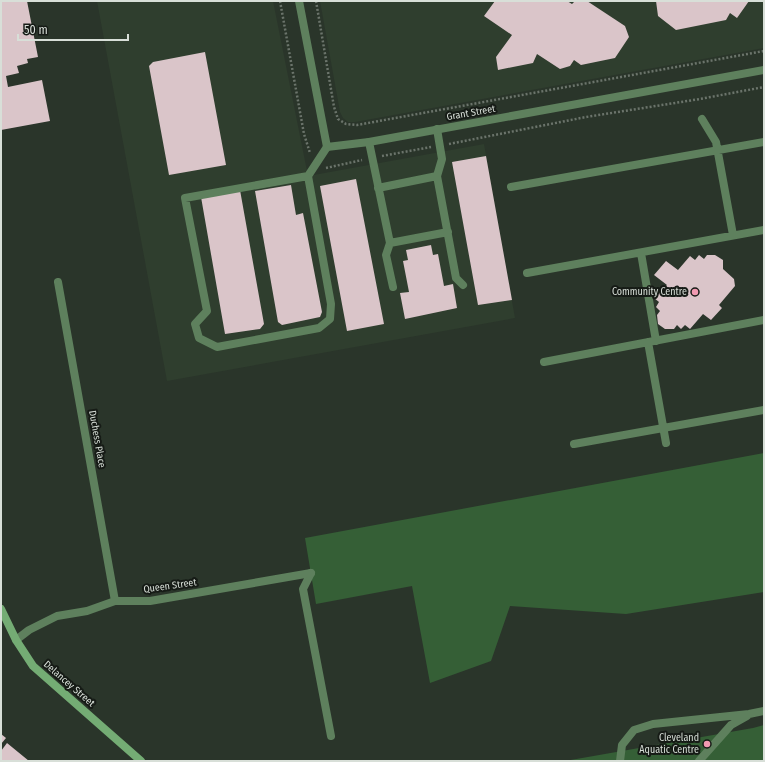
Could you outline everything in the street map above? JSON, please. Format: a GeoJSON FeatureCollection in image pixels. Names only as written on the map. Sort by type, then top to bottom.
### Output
{"type":"FeatureCollection","features":[{"type":"Feature","properties":{"kind":"main road","name":"Delancey Street"},"geometry":{"type":"LineString","coordinates":[[1,609],[16,640],[33,666],[141,761]]}},
{"type":"Feature","properties":{"kind":"street"},"geometry":{"type":"LineString","coordinates":[[299,1],[327,147],[308,176],[331,304],[330,319],[319,328],[217,347],[199,338],[195,324],[207,311],[185,198],[308,176]]}},
{"type":"Feature","properties":{"kind":"street","name":"Grant Street"},"geometry":{"type":"LineString","coordinates":[[327,147],[369,142],[764,70]]}},
{"type":"Feature","properties":{"kind":"street"},"geometry":{"type":"LineString","coordinates":[[702,119],[716,142],[733,235]]}},
{"type":"Feature","properties":{"kind":"street"},"geometry":{"type":"LineString","coordinates":[[437,129],[442,159],[437,176],[456,278],[463,285]]}},
{"type":"Feature","properties":{"kind":"street"},"geometry":{"type":"LineString","coordinates":[[369,142],[390,243],[386,255],[393,287]]}},
{"type":"Feature","properties":{"kind":"street"},"geometry":{"type":"LineString","coordinates":[[511,187],[764,142]]}},
{"type":"Feature","properties":{"kind":"street"},"geometry":{"type":"LineString","coordinates":[[378,188],[437,176]]}},
{"type":"Feature","properties":{"kind":"street"},"geometry":{"type":"LineString","coordinates":[[527,273],[764,230]]}},
{"type":"Feature","properties":{"kind":"street"},"geometry":{"type":"LineString","coordinates":[[390,243],[448,232]]}},
{"type":"Feature","properties":{"kind":"street"},"geometry":{"type":"LineString","coordinates":[[641,253],[666,443]]}},
{"type":"Feature","properties":{"kind":"street","name":"Duchess Place"},"geometry":{"type":"LineString","coordinates":[[58,282],[115,601]]}},
{"type":"Feature","properties":{"kind":"street"},"geometry":{"type":"LineString","coordinates":[[544,362],[764,320]]}},
{"type":"Feature","properties":{"kind":"street"},"geometry":{"type":"LineString","coordinates":[[574,444],[764,410]]}},
{"type":"Feature","properties":{"kind":"street","name":"Queen Street"},"geometry":{"type":"LineString","coordinates":[[16,640],[30,630],[57,616],[87,611],[115,601],[150,601],[312,573],[303,589],[331,736]]}},
{"type":"Feature","properties":{"kind":"street"},"geometry":{"type":"LineString","coordinates":[[620,761],[622,745],[634,730],[653,724],[764,712]]}},
{"type":"Feature","properties":{"kind":"street"},"geometry":{"type":"LineString","coordinates":[[699,761],[731,725],[749,714]]}},
{"type":"Feature","properties":{"kind":"path"},"geometry":{"type":"LineString","coordinates":[[316,1],[334,107],[338,119],[346,124],[358,125],[764,51]]}},
{"type":"Feature","properties":{"kind":"shaded area"},"geometry":{"type":"Polygon","coordinates":[[[97,1],[273,1],[308,176],[484,144],[515,318],[167,381],[97,1]]]}},
{"type":"Feature","properties":{"kind":"shaded area"},"geometry":{"type":"Polygon","coordinates":[[[320,1],[764,1],[764,48],[355,122],[348,122],[343,118],[340,112],[320,1]]]}},
{"type":"Feature","properties":{"kind":"green space"},"geometry":{"type":"Polygon","coordinates":[[[764,453],[764,592],[626,614],[510,606],[491,661],[430,683],[412,586],[316,604],[305,538],[764,453]]]}},
{"type":"Feature","properties":{"kind":"green space","name":"Cleveland Aquatic Centre"},"geometry":{"type":"Polygon","coordinates":[[[764,725],[764,761],[565,761],[753,728],[764,725]]]}},
{"type":"Feature","properties":{"kind":"building"},"geometry":{"type":"Polygon","coordinates":[[[1,1],[27,1],[38,57],[27,59],[28,63],[17,66],[19,73],[6,76],[8,87],[42,80],[50,121],[1,130],[1,1]]]}},
{"type":"Feature","properties":{"kind":"building"},"geometry":{"type":"Polygon","coordinates":[[[495,1],[567,1],[572,4],[575,1],[587,1],[625,26],[629,37],[615,58],[581,65],[574,60],[570,66],[560,69],[537,54],[533,63],[498,70],[496,57],[512,35],[484,16],[495,1]]]}},
{"type":"Feature","properties":{"kind":"building"},"geometry":{"type":"Polygon","coordinates":[[[656,1],[749,1],[737,18],[730,13],[726,20],[676,30],[658,16],[656,1]]]}},
{"type":"Feature","properties":{"kind":"building"},"geometry":{"type":"Polygon","coordinates":[[[205,52],[226,165],[169,175],[149,66],[153,62],[205,52]]]}},
{"type":"Feature","properties":{"kind":"building"},"geometry":{"type":"Polygon","coordinates":[[[486,156],[512,300],[478,305],[452,162],[486,156]]]}},
{"type":"Feature","properties":{"kind":"building"},"geometry":{"type":"Polygon","coordinates":[[[356,179],[384,324],[347,331],[320,186],[356,179]]]}},
{"type":"Feature","properties":{"kind":"building"},"geometry":{"type":"Polygon","coordinates":[[[291,185],[296,215],[303,213],[322,312],[320,317],[282,325],[278,322],[255,191],[291,185]]]}},
{"type":"Feature","properties":{"kind":"building"},"geometry":{"type":"Polygon","coordinates":[[[240,190],[264,324],[260,329],[225,334],[201,197],[240,190]]]}},
{"type":"Feature","properties":{"kind":"building"},"geometry":{"type":"Polygon","coordinates":[[[431,245],[433,255],[438,254],[444,286],[453,284],[457,308],[405,319],[400,293],[409,292],[403,261],[408,260],[406,250],[431,245]]]}},
{"type":"Feature","properties":{"kind":"building","name":"Community Centre"},"geometry":{"type":"Polygon","coordinates":[[[699,255],[704,259],[707,255],[715,255],[723,260],[723,269],[734,279],[735,286],[719,305],[722,308],[711,320],[703,314],[690,329],[685,325],[681,329],[677,325],[674,329],[665,329],[658,324],[657,315],[660,311],[656,307],[659,302],[654,298],[667,285],[654,275],[666,261],[678,270],[690,256],[695,260],[699,255]]]}},
{"type":"Feature","properties":{"kind":"building"},"geometry":{"type":"Polygon","coordinates":[[[1,734],[6,738],[1,744],[1,734]]]}},
{"type":"Feature","properties":{"kind":"building"},"geometry":{"type":"Polygon","coordinates":[[[7,743],[29,761],[1,761],[1,751],[7,743]]]}},
{"type":"Feature","properties":{"kind":"place","name":"Community Centre"},"geometry":{"type":"Point","coordinates":[695,292]}},
{"type":"Feature","properties":{"kind":"place","name":"Cleveland Aquatic Centre"},"geometry":{"type":"Point","coordinates":[707,744]}}]}
